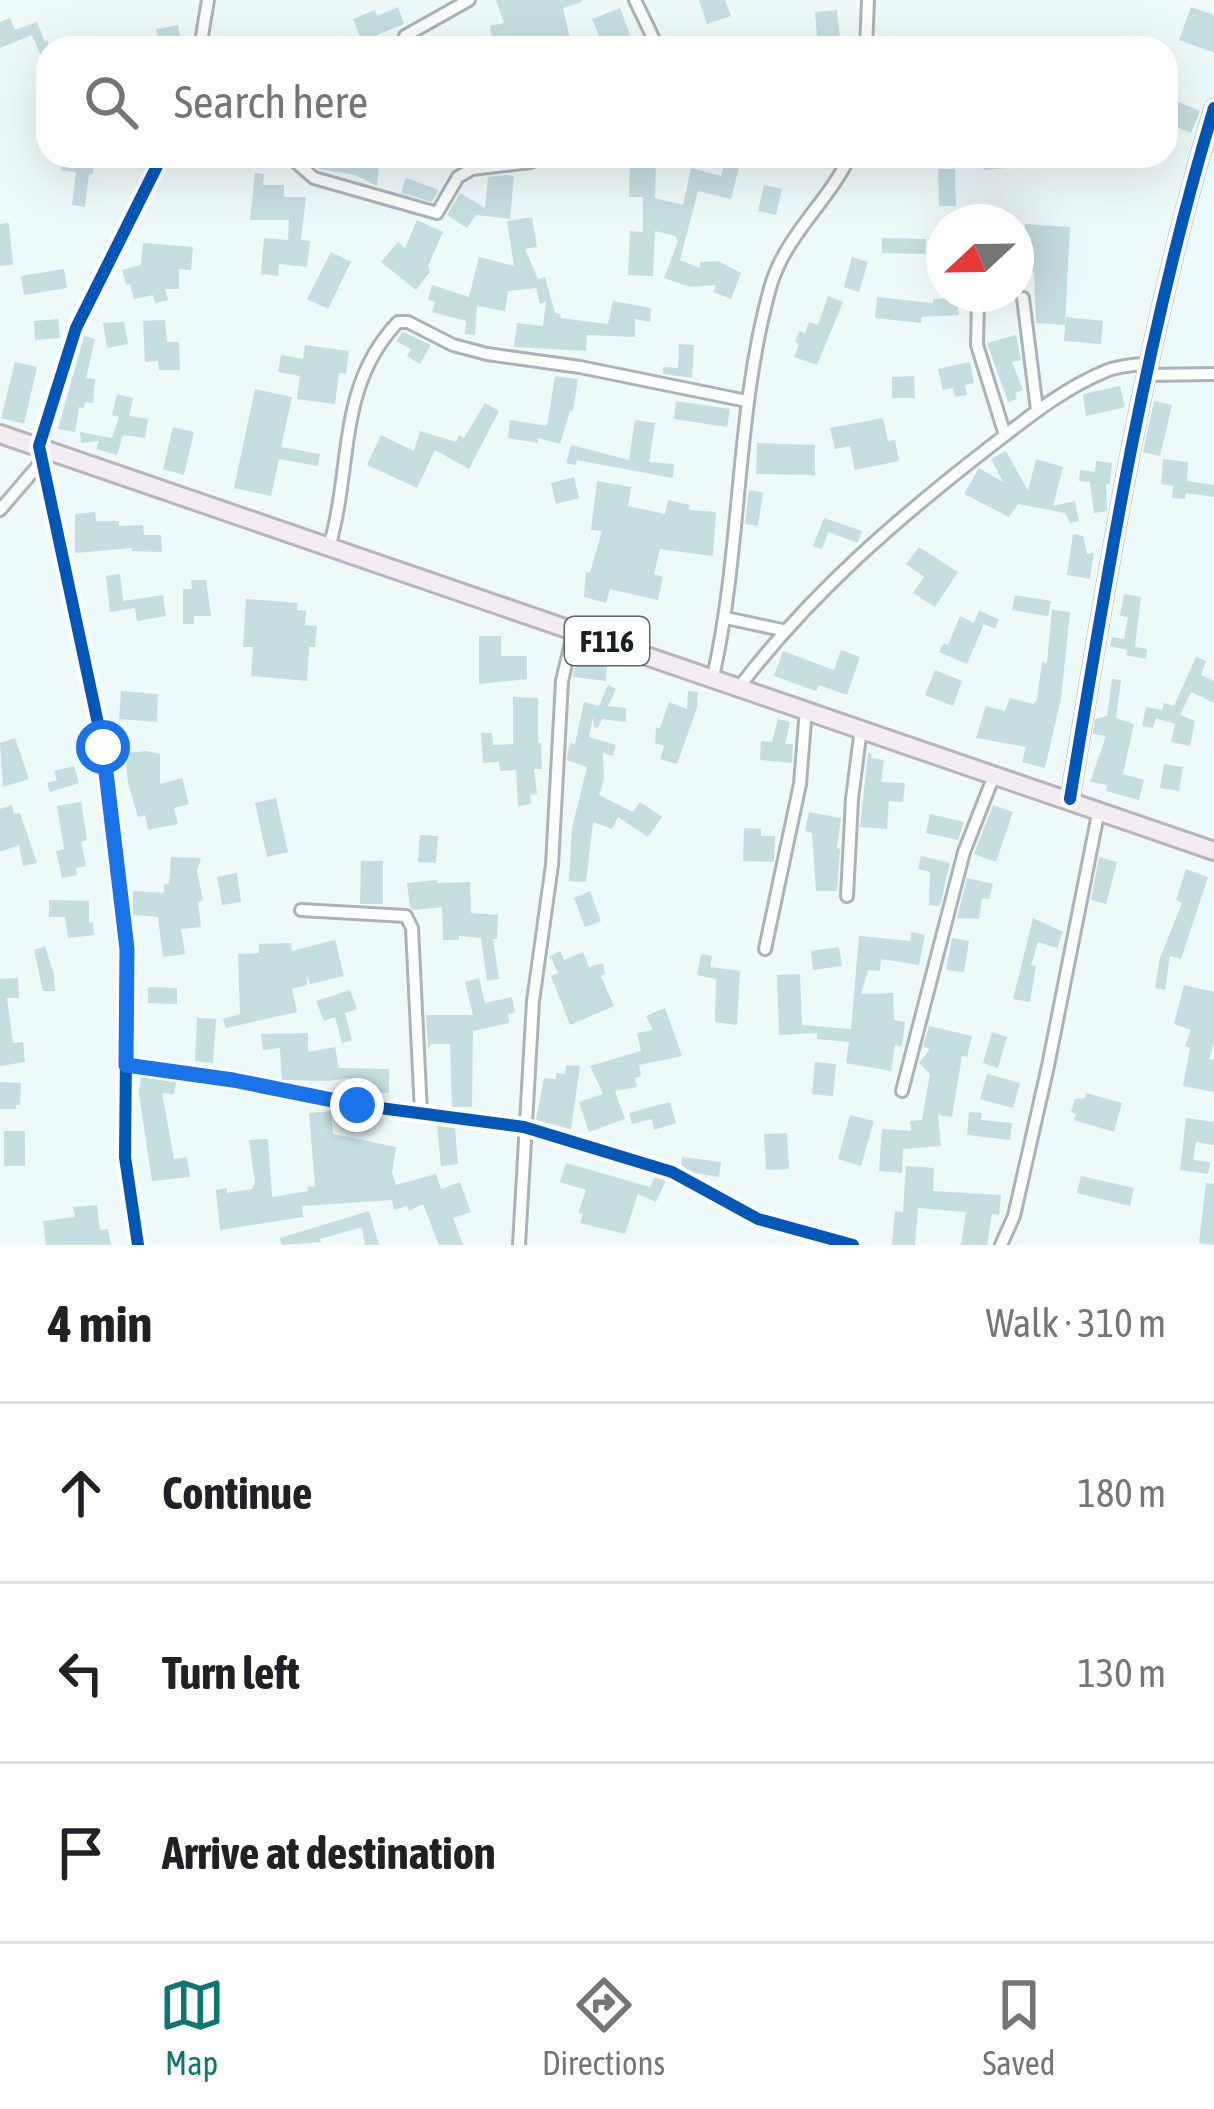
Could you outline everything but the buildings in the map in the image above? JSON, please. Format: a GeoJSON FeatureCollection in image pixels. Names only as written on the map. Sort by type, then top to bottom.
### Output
{"type":"FeatureCollection","features":[{"type":"Feature","properties":{"kind":"main road","name":"F116"},"geometry":{"type":"LineString","coordinates":[[0,434],[41,454],[740,686],[1214,851]]}},
{"type":"Feature","properties":{"kind":"street"},"geometry":{"type":"LineString","coordinates":[[202,36],[208,0]]}},
{"type":"Feature","properties":{"kind":"street"},"geometry":{"type":"LineString","coordinates":[[405,36],[469,0]]}},
{"type":"Feature","properties":{"kind":"street"},"geometry":{"type":"LineString","coordinates":[[635,0],[652,36]]}},
{"type":"Feature","properties":{"kind":"street"},"geometry":{"type":"LineString","coordinates":[[866,36],[868,0]]}},
{"type":"Feature","properties":{"kind":"street"},"geometry":{"type":"LineString","coordinates":[[1070,799],[1112,544],[1181,215],[1214,108]]}},
{"type":"Feature","properties":{"kind":"street"},"geometry":{"type":"LineString","coordinates":[[0,511],[41,454],[76,328],[156,168]]}},
{"type":"Feature","properties":{"kind":"street"},"geometry":{"type":"LineString","coordinates":[[303,168],[314,178],[436,213],[458,177],[480,168]]}},
{"type":"Feature","properties":{"kind":"street"},"geometry":{"type":"LineString","coordinates":[[712,677],[726,618],[747,401],[771,286],[788,242],[845,168]]}},
{"type":"Feature","properties":{"kind":"street"},"geometry":{"type":"LineString","coordinates":[[978,312],[977,345],[1005,435]]}},
{"type":"Feature","properties":{"kind":"street"},"geometry":{"type":"LineString","coordinates":[[1025,312],[1037,410]]}},
{"type":"Feature","properties":{"kind":"street"},"geometry":{"type":"LineString","coordinates":[[329,547],[337,521],[351,411],[367,360],[398,322],[487,354],[580,367],[747,401]]}},
{"type":"Feature","properties":{"kind":"street"},"geometry":{"type":"LineString","coordinates":[[740,686],[782,631],[868,545],[1037,410],[1106,370],[1214,374]]}},
{"type":"Feature","properties":{"kind":"street"},"geometry":{"type":"LineString","coordinates":[[41,454],[103,747],[127,949],[125,1156],[138,1245]]}},
{"type":"Feature","properties":{"kind":"street"},"geometry":{"type":"LineString","coordinates":[[726,618],[782,631]]}},
{"type":"Feature","properties":{"kind":"street"},"geometry":{"type":"LineString","coordinates":[[519,1245],[533,1001],[552,865],[562,681],[574,630]]}},
{"type":"Feature","properties":{"kind":"street"},"geometry":{"type":"LineString","coordinates":[[765,949],[800,784],[806,709]]}},
{"type":"Feature","properties":{"kind":"street"},"geometry":{"type":"LineString","coordinates":[[848,896],[861,728]]}},
{"type":"Feature","properties":{"kind":"street"},"geometry":{"type":"LineString","coordinates":[[902,1091],[964,852],[995,773]]}},
{"type":"Feature","properties":{"kind":"street"},"geometry":{"type":"LineString","coordinates":[[1000,1245],[1014,1216],[1044,1087],[1099,809]]}},
{"type":"Feature","properties":{"kind":"street"},"geometry":{"type":"LineString","coordinates":[[301,910],[406,916],[412,928],[421,1113]]}},
{"type":"Feature","properties":{"kind":"street"},"geometry":{"type":"LineString","coordinates":[[126,1065],[524,1127],[672,1172],[758,1219],[853,1245]]}},
{"type":"Feature","properties":{"kind":"cycle path"},"geometry":{"type":"LineString","coordinates":[[1070,799],[1149,364],[1214,108]]}},
{"type":"Feature","properties":{"kind":"cycle path"},"geometry":{"type":"LineString","coordinates":[[138,1245],[125,1157],[127,949],[103,747],[39,446],[76,328],[156,168]]}},
{"type":"Feature","properties":{"kind":"cycle path"},"geometry":{"type":"LineString","coordinates":[[126,1065],[357,1105],[524,1127],[672,1172],[758,1219],[853,1245]]}},
{"type":"Feature","properties":{"kind":"route"},"geometry":{"type":"LineString","coordinates":[[103,747],[127,949],[126,1065],[357,1105]]}}]}
